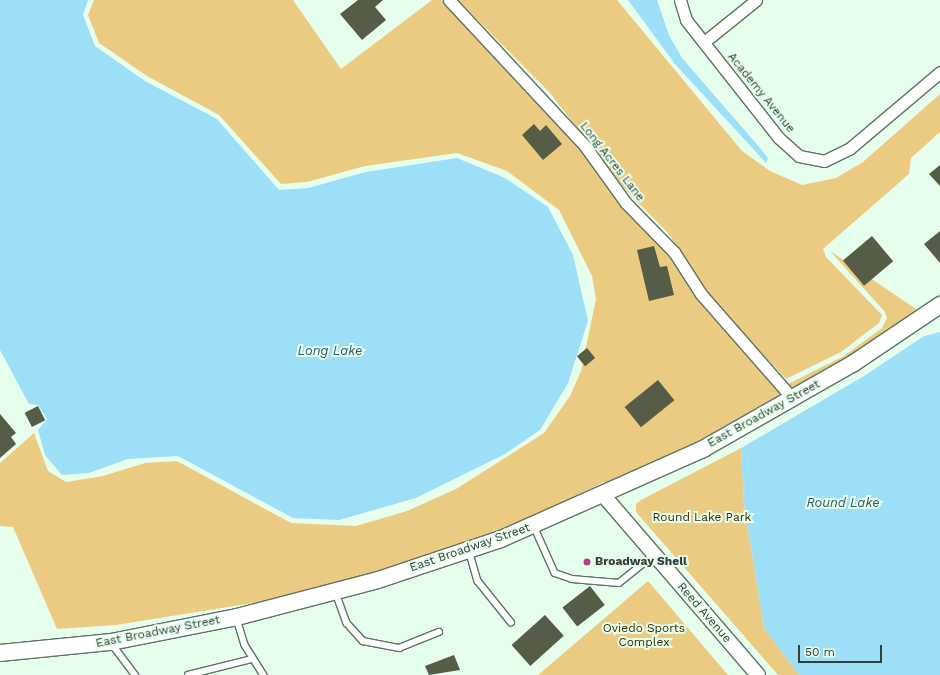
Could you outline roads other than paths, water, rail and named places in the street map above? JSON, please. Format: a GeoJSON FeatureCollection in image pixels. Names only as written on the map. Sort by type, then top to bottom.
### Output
{"type":"FeatureCollection","features":[{"type":"Feature","properties":{"kind":"main road","name":"East Broadway Street"},"geometry":{"type":"LineString","coordinates":[[0,653],[111,642],[237,617],[336,591],[469,550],[534,526],[604,496],[794,399],[940,305]]}},
{"type":"Feature","properties":{"kind":"street","name":"Long Acres Lane"},"geometry":{"type":"LineString","coordinates":[[449,0],[585,146],[626,203],[674,252],[701,294],[794,399]]}},
{"type":"Feature","properties":{"kind":"street","name":"Academy Avenue"},"geometry":{"type":"LineString","coordinates":[[680,0],[686,20],[779,138],[799,156],[824,161],[849,149],[940,72]]}},
{"type":"Feature","properties":{"kind":"street"},"geometry":{"type":"LineString","coordinates":[[704,42],[756,0]]}},
{"type":"Feature","properties":{"kind":"street","name":"Reed Avenue"},"geometry":{"type":"LineString","coordinates":[[604,496],[758,675]]}},
{"type":"Feature","properties":{"kind":"lane"},"geometry":{"type":"LineString","coordinates":[[534,526],[555,572],[572,579],[619,584],[654,555]]}},
{"type":"Feature","properties":{"kind":"lane"},"geometry":{"type":"LineString","coordinates":[[469,550],[478,581],[511,622]]}},
{"type":"Feature","properties":{"kind":"lane"},"geometry":{"type":"LineString","coordinates":[[336,591],[347,623],[364,641],[399,648],[439,632]]}},
{"type":"Feature","properties":{"kind":"lane"},"geometry":{"type":"LineString","coordinates":[[237,617],[252,659],[264,675]]}},
{"type":"Feature","properties":{"kind":"lane"},"geometry":{"type":"LineString","coordinates":[[111,642],[135,675]]}},
{"type":"Feature","properties":{"kind":"lane"},"geometry":{"type":"LineString","coordinates":[[188,675],[252,659]]}},
{"type":"Feature","properties":{"kind":"water","name":"Long Lake"},"geometry":{"type":"Polygon","coordinates":[[[0,0],[88,0],[83,15],[95,46],[145,81],[217,119],[279,190],[308,188],[366,172],[457,158],[505,178],[548,207],[573,255],[588,321],[568,383],[540,430],[505,454],[416,498],[339,520],[293,518],[178,456],[128,459],[89,473],[62,475],[45,455],[38,430],[47,419],[38,405],[29,404],[0,350],[0,0]]]}},
{"type":"Feature","properties":{"kind":"water"},"geometry":{"type":"Polygon","coordinates":[[[628,0],[657,0],[669,35],[682,58],[768,158],[766,163],[675,64],[628,0]]]}},
{"type":"Feature","properties":{"kind":"water","name":"Round Lake"},"geometry":{"type":"Polygon","coordinates":[[[940,332],[940,675],[799,675],[764,628],[744,504],[741,448],[864,376],[924,336],[940,332]]]}},
{"type":"Feature","properties":{"kind":"place","name":"Broadway Shell"},"geometry":{"type":"Point","coordinates":[587,562]}},
{"type":"Feature","properties":{"kind":"park label","name":"Round Lake Park"},"geometry":{"type":"Point","coordinates":[702,518]}},
{"type":"Feature","properties":{"kind":"park label","name":"Oviedo Sports Complex"},"geometry":{"type":"Point","coordinates":[644,636]}}]}
